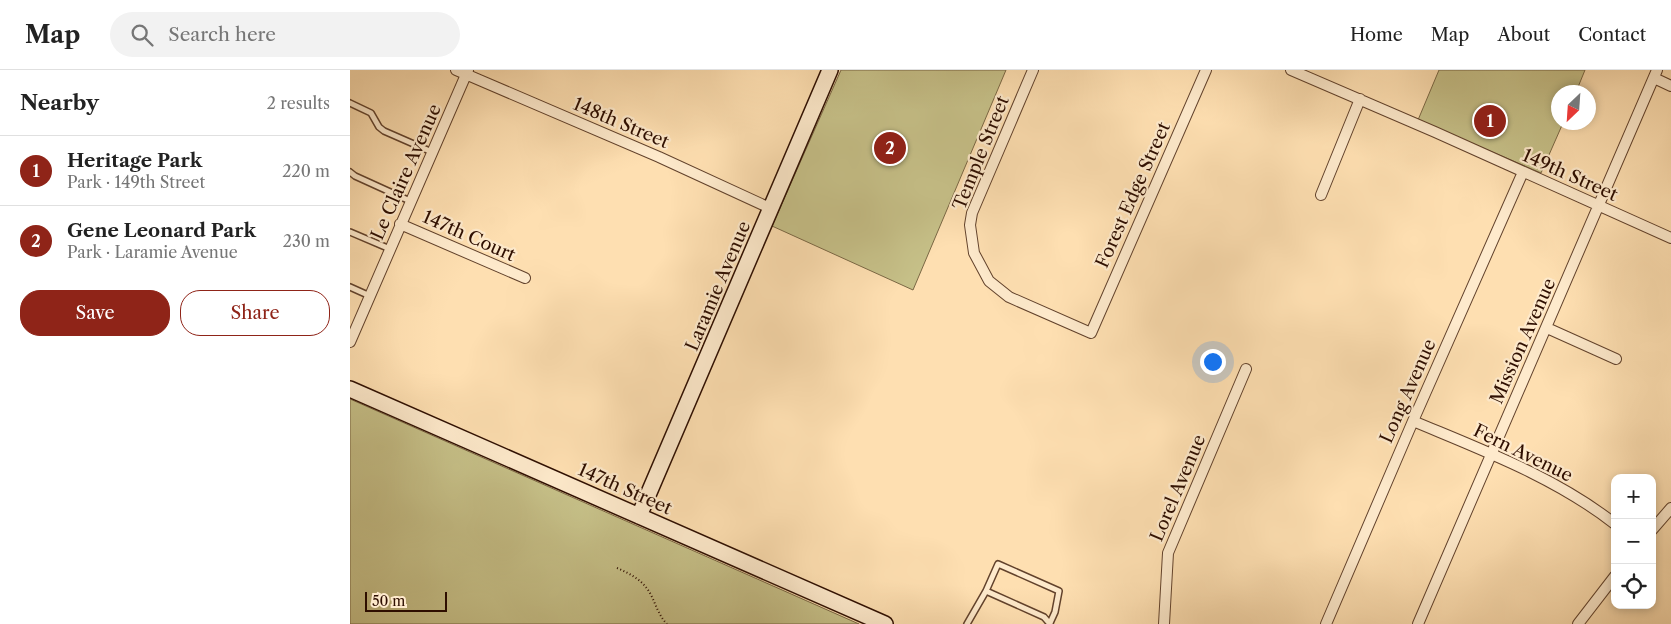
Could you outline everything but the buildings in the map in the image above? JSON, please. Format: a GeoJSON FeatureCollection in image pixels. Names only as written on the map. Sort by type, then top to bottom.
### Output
{"type":"FeatureCollection","features":[{"type":"Feature","properties":{"kind":"main road","name":"Laramie Avenue"},"geometry":{"type":"LineString","coordinates":[[639,516],[830,70]]}},
{"type":"Feature","properties":{"kind":"main road","name":"147th Street"},"geometry":{"type":"LineString","coordinates":[[350,389],[885,624]]}},
{"type":"Feature","properties":{"kind":"street","name":"Temple Street"},"geometry":{"type":"LineString","coordinates":[[1033,70],[972,213],[970,225],[974,253],[989,281],[1004,294],[1091,333]]}},
{"type":"Feature","properties":{"kind":"street","name":"Forest Edge Street"},"geometry":{"type":"LineString","coordinates":[[1091,333],[1206,70]]}},
{"type":"Feature","properties":{"kind":"street","name":"149th Street"},"geometry":{"type":"LineString","coordinates":[[1291,70],[1671,238]]}},
{"type":"Feature","properties":{"kind":"street","name":"148th Street"},"geometry":{"type":"LineString","coordinates":[[463,71],[660,157],[772,209]]}},
{"type":"Feature","properties":{"kind":"street","name":"Le Claire Avenue"},"geometry":{"type":"LineString","coordinates":[[350,342],[432,152],[463,71]]}},
{"type":"Feature","properties":{"kind":"street"},"geometry":{"type":"LineString","coordinates":[[1656,74],[1671,86]]}},
{"type":"Feature","properties":{"kind":"street","name":"Mission Avenue"},"geometry":{"type":"LineString","coordinates":[[1418,624],[1656,74]]}},
{"type":"Feature","properties":{"kind":"street"},"geometry":{"type":"LineString","coordinates":[[1321,195],[1360,100]]}},
{"type":"Feature","properties":{"kind":"street","name":"Long Avenue"},"geometry":{"type":"LineString","coordinates":[[1326,624],[1523,172]]}},
{"type":"Feature","properties":{"kind":"street","name":"147th Court"},"geometry":{"type":"LineString","coordinates":[[400,224],[525,278]]}},
{"type":"Feature","properties":{"kind":"street"},"geometry":{"type":"LineString","coordinates":[[1547,328],[1616,359]]}},
{"type":"Feature","properties":{"kind":"street","name":"Lorel Avenue"},"geometry":{"type":"LineString","coordinates":[[1164,624],[1168,553],[1246,369]]}},
{"type":"Feature","properties":{"kind":"street","name":"Fern Avenue"},"geometry":{"type":"LineString","coordinates":[[1413,421],[1545,479],[1594,508],[1611,521]]}},
{"type":"Feature","properties":{"kind":"street"},"geometry":{"type":"LineString","coordinates":[[1656,525],[1671,508]]}},
{"type":"Feature","properties":{"kind":"street"},"geometry":{"type":"LineString","coordinates":[[1578,624],[1611,581]]}},
{"type":"Feature","properties":{"kind":"lane"},"geometry":{"type":"LineString","coordinates":[[350,103],[371,113],[384,131],[432,152]]}},
{"type":"Feature","properties":{"kind":"lane"},"geometry":{"type":"LineString","coordinates":[[350,172],[410,201]]}},
{"type":"Feature","properties":{"kind":"lane"},"geometry":{"type":"LineString","coordinates":[[350,232],[390,249]]}},
{"type":"Feature","properties":{"kind":"lane"},"geometry":{"type":"LineString","coordinates":[[350,287],[370,296]]}},
{"type":"Feature","properties":{"kind":"lane"},"geometry":{"type":"LineString","coordinates":[[967,624],[986,591],[998,564],[1059,591],[1055,612],[1050,624],[1044,617],[986,591]]}},
{"type":"Feature","properties":{"kind":"path"},"geometry":{"type":"LineString","coordinates":[[617,568],[643,584],[651,595],[661,617],[667,624]]}},
{"type":"Feature","properties":{"kind":"shaded area"},"geometry":{"type":"Polygon","coordinates":[[[841,70],[1006,70],[913,290],[772,226],[841,70]]]}},
{"type":"Feature","properties":{"kind":"shaded area"},"geometry":{"type":"Polygon","coordinates":[[[1439,70],[1585,70],[1579,85],[1551,85],[1551,130],[1560,130],[1541,173],[1418,120],[1439,70]]]}},
{"type":"Feature","properties":{"kind":"shaded area"},"geometry":{"type":"Polygon","coordinates":[[[350,399],[859,624],[350,624],[350,399]]]}},
{"type":"Feature","properties":{"kind":"place","name":"Heritage Park"},"geometry":{"type":"Point","coordinates":[1490,121]}},
{"type":"Feature","properties":{"kind":"place","name":"Gene Leonard Park"},"geometry":{"type":"Point","coordinates":[890,148]}}]}
